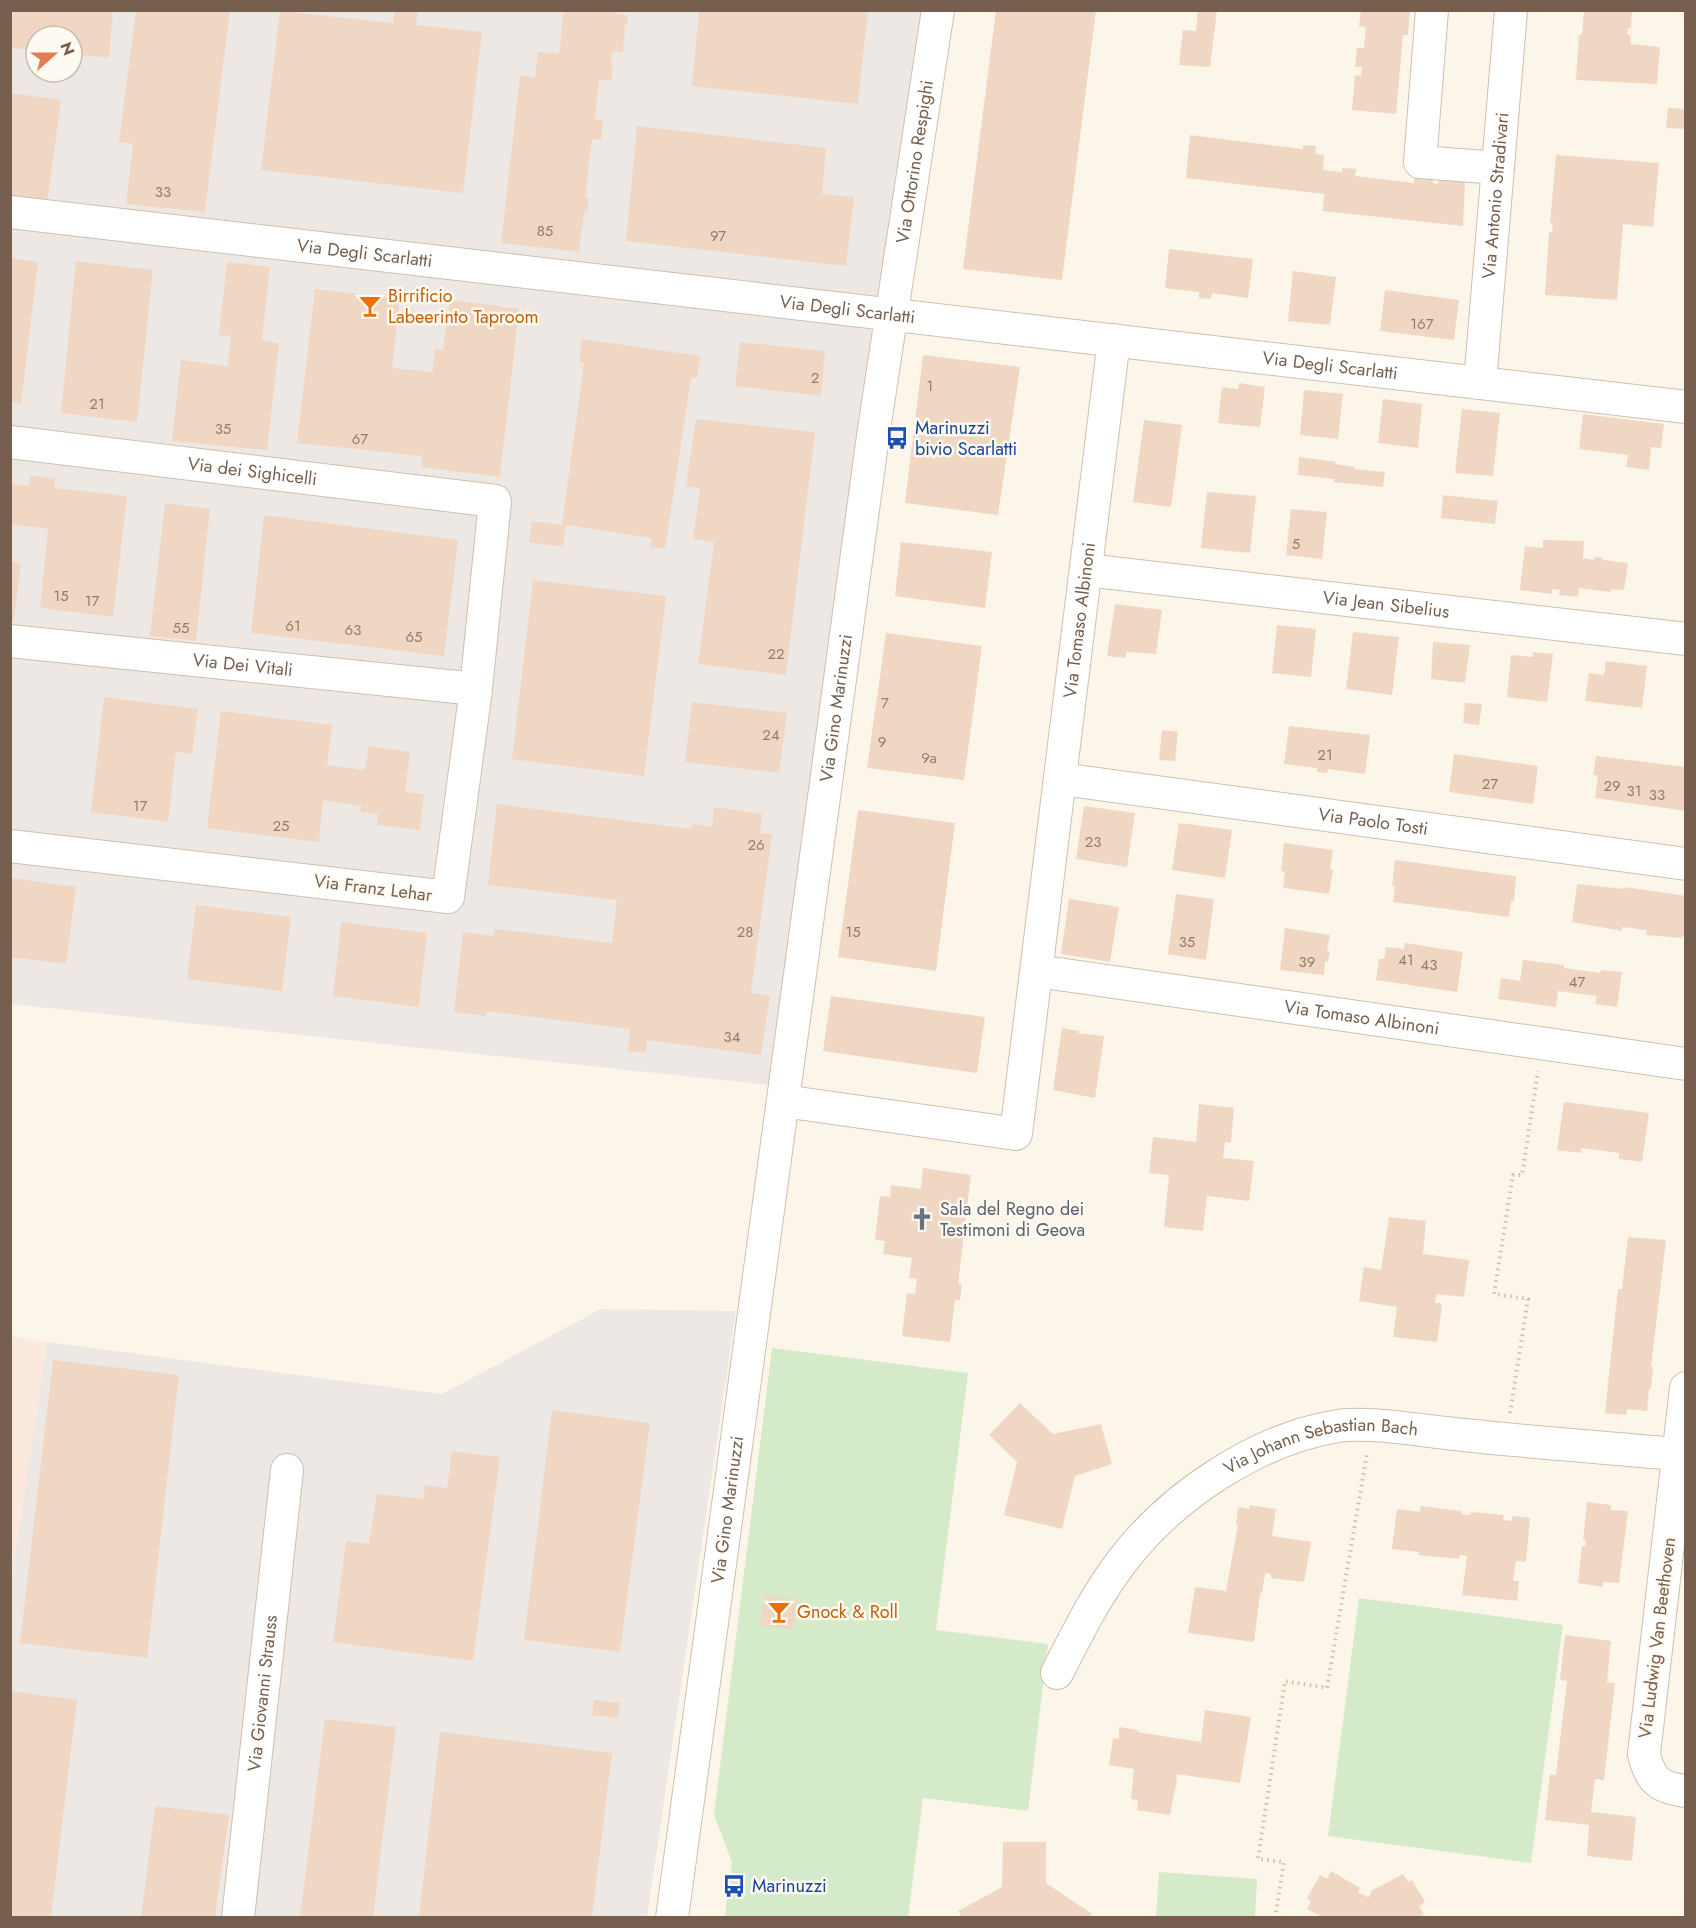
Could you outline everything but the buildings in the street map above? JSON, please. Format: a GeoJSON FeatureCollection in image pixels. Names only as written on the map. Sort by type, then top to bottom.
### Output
{"type":"FeatureCollection","features":[{"type":"Feature","properties":{"kind":"street","name":"Via Ottorino Respighi"},"geometry":{"type":"LineString","coordinates":[[892,314],[938,10]]}},
{"type":"Feature","properties":{"kind":"street"},"geometry":{"type":"LineString","coordinates":[[1432,10],[1420,162],[1498,168]]}},
{"type":"Feature","properties":{"kind":"street","name":"Via Antonio Stradivari"},"geometry":{"type":"LineString","coordinates":[[1480,383],[1511,10]]}},
{"type":"Feature","properties":{"kind":"street","name":"Via Degli Scarlatti"},"geometry":{"type":"LineString","coordinates":[[10,212],[1686,407]]}},
{"type":"Feature","properties":{"kind":"street","name":"Via Gino Marinuzzi"},"geometry":{"type":"LineString","coordinates":[[672,1917],[873,436],[892,314]]}},
{"type":"Feature","properties":{"kind":"street","name":"Via Tomaso Albinoni"},"geometry":{"type":"LineString","coordinates":[[783,1101],[1016,1134],[1114,340]]}},
{"type":"Feature","properties":{"kind":"street","name":"Via dei Sighicelli"},"geometry":{"type":"LineString","coordinates":[[10,442],[495,501]]}},
{"type":"Feature","properties":{"kind":"street","name":"Via Franz Lehar"},"geometry":{"type":"LineString","coordinates":[[10,846],[448,897],[476,689],[495,501]]}},
{"type":"Feature","properties":{"kind":"street","name":"Via Jean Sibelius"},"geometry":{"type":"LineString","coordinates":[[1086,570],[1686,639]]}},
{"type":"Feature","properties":{"kind":"street","name":"Via Dei Vitali"},"geometry":{"type":"LineString","coordinates":[[10,641],[476,689]]}},
{"type":"Feature","properties":{"kind":"street","name":"Via Paolo Tosti"},"geometry":{"type":"LineString","coordinates":[[1060,779],[1686,864]]}},
{"type":"Feature","properties":{"kind":"street","name":"Via Tomaso Albinoni"},"geometry":{"type":"LineString","coordinates":[[1037,971],[1686,1064]]}},
{"type":"Feature","properties":{"kind":"street","name":"Via Ludwig Van Beethoven"},"geometry":{"type":"LineString","coordinates":[[1686,1388],[1682,1455],[1644,1754],[1648,1770],[1656,1781],[1669,1789],[1686,1791]]}},
{"type":"Feature","properties":{"kind":"street","name":"Via Johann Sebastian Bach"},"geometry":{"type":"LineString","coordinates":[[1057,1673],[1088,1611],[1124,1559],[1168,1512],[1222,1470],[1276,1443],[1338,1426],[1372,1426],[1682,1455]]}},
{"type":"Feature","properties":{"kind":"street","name":"Via Giovanni Strauss"},"geometry":{"type":"LineString","coordinates":[[238,1917],[287,1470]]}},
{"type":"Feature","properties":{"kind":"path"},"geometry":{"type":"LineString","coordinates":[[1506,1440],[1528,1299],[1494,1294],[1513,1175],[1522,1175],[1543,1044]]}},
{"type":"Feature","properties":{"kind":"path"},"geometry":{"type":"LineString","coordinates":[[1275,1917],[1284,1862],[1258,1859],[1285,1681],[1327,1688],[1372,1426]]}},
{"type":"Feature","properties":{"kind":"shaded area"},"geometry":{"type":"Polygon","coordinates":[[[11,11],[925,11],[768,1085],[11,1004],[11,11]]]}},
{"type":"Feature","properties":{"kind":"shaded area"},"geometry":{"type":"Polygon","coordinates":[[[601,1309],[736,1311],[647,1917],[11,1918],[10,1591],[47,1342],[442,1394],[601,1309]]]}},
{"type":"Feature","properties":{"kind":"shaded area"},"geometry":{"type":"Polygon","coordinates":[[[11,1337],[47,1342],[11,1591],[11,1337]]]}},
{"type":"Feature","properties":{"kind":"green space"},"geometry":{"type":"Polygon","coordinates":[[[772,1348],[968,1373],[936,1630],[1048,1644],[1028,1811],[923,1798],[908,1918],[723,1917],[732,1862],[714,1815],[772,1348]]]}},
{"type":"Feature","properties":{"kind":"green space"},"geometry":{"type":"Polygon","coordinates":[[[1359,1598],[1563,1625],[1531,1863],[1328,1836],[1359,1598]]]}},
{"type":"Feature","properties":{"kind":"green space"},"geometry":{"type":"Polygon","coordinates":[[[1159,1872],[1257,1879],[1255,1917],[1156,1917],[1159,1872]]]}},
{"type":"Feature","properties":{"kind":"place","name":"Birrificio Labeerinto Taproom"},"geometry":{"type":"Point","coordinates":[370,306]}},
{"type":"Feature","properties":{"kind":"place","name":"Marinuzzi bivio Scarlatti"},"geometry":{"type":"Point","coordinates":[897,438]}},
{"type":"Feature","properties":{"kind":"place","name":"Sala del Regno dei Testimoni di Geova"},"geometry":{"type":"Point","coordinates":[922,1219]}},
{"type":"Feature","properties":{"kind":"place","name":"Gnock & Roll"},"geometry":{"type":"Point","coordinates":[779,1612]}},
{"type":"Feature","properties":{"kind":"place","name":"Marinuzzi"},"geometry":{"type":"Point","coordinates":[734,1886]}}]}
